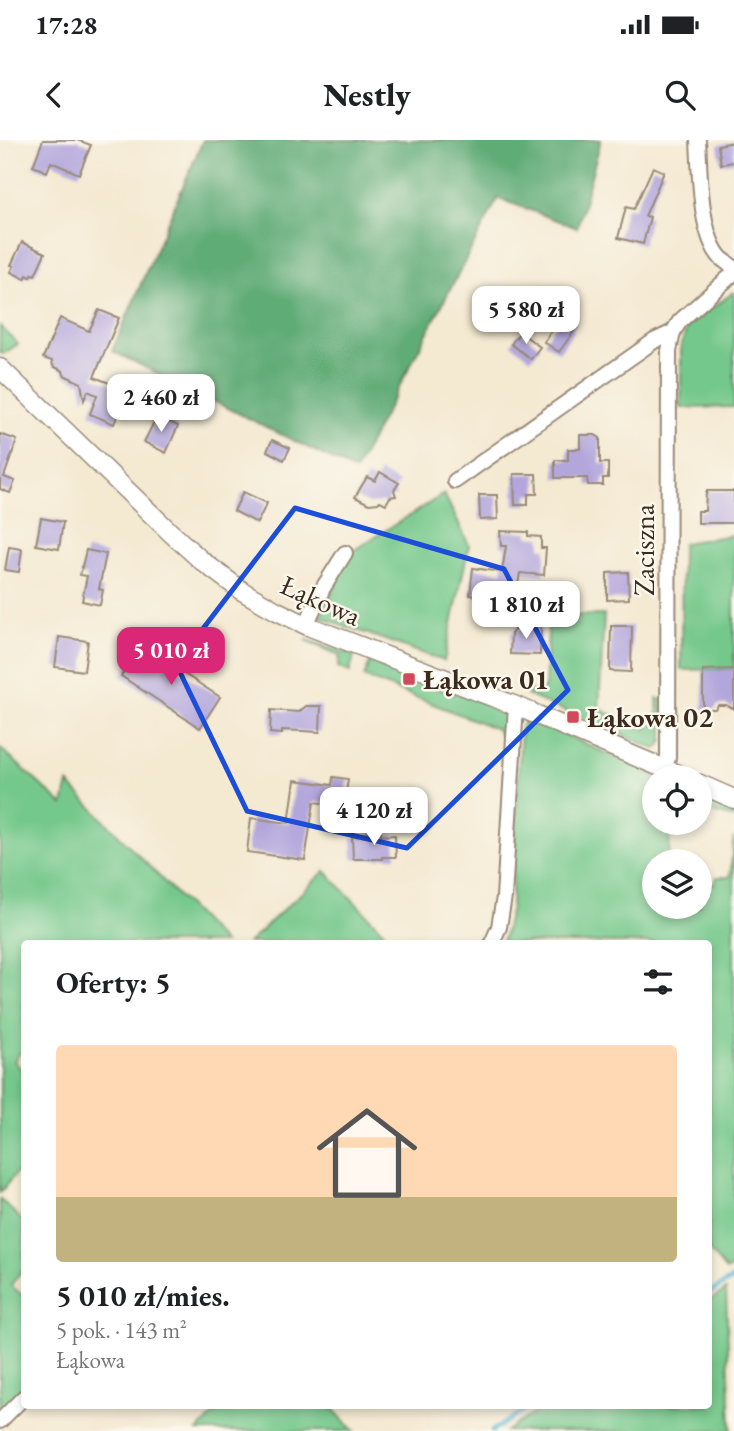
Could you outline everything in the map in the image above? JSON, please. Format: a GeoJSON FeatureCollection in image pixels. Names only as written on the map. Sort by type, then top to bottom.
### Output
{"type":"FeatureCollection","features":[{"type":"Feature","properties":{"kind":"street"},"geometry":{"type":"LineString","coordinates":[[455,481],[654,341],[673,332],[680,321],[734,270],[713,246],[703,216],[698,140]]}},
{"type":"Feature","properties":{"kind":"street","name":"Zaciszna"},"geometry":{"type":"LineString","coordinates":[[665,765],[668,758],[668,351],[673,332]]}},
{"type":"Feature","properties":{"kind":"street","name":"Łąkowa"},"geometry":{"type":"LineString","coordinates":[[0,368],[171,533],[242,591],[306,625],[516,706],[657,765]]}},
{"type":"Feature","properties":{"kind":"street"},"geometry":{"type":"LineString","coordinates":[[306,625],[323,589],[345,554]]}},
{"type":"Feature","properties":{"kind":"street"},"geometry":{"type":"LineString","coordinates":[[493,940],[499,927],[504,897],[516,706]]}},
{"type":"Feature","properties":{"kind":"street"},"geometry":{"type":"LineString","coordinates":[[712,789],[734,799]]}},
{"type":"Feature","properties":{"kind":"street"},"geometry":{"type":"LineString","coordinates":[[0,1420],[21,1400]]}},
{"type":"Feature","properties":{"kind":"highlighted area"},"geometry":{"type":"Polygon","coordinates":[[[295,508],[504,569],[568,690],[407,848],[247,811],[176,664],[295,508]]]}},
{"type":"Feature","properties":{"kind":"green space"},"geometry":{"type":"Polygon","coordinates":[[[203,140],[601,140],[577,228],[498,198],[355,471],[112,351],[203,140]]]}},
{"type":"Feature","properties":{"kind":"green space"},"geometry":{"type":"Polygon","coordinates":[[[734,292],[734,407],[681,408],[681,345],[688,326],[734,292]]]}},
{"type":"Feature","properties":{"kind":"green space"},"geometry":{"type":"Polygon","coordinates":[[[0,326],[18,344],[3,354],[0,351],[0,326]]]}},
{"type":"Feature","properties":{"kind":"green space"},"geometry":{"type":"Polygon","coordinates":[[[444,494],[469,545],[444,661],[320,617],[336,585],[337,572],[348,554],[444,494]]]}},
{"type":"Feature","properties":{"kind":"green space"},"geometry":{"type":"Polygon","coordinates":[[[734,535],[734,669],[681,670],[682,543],[734,535]]]}},
{"type":"Feature","properties":{"kind":"green space"},"geometry":{"type":"Polygon","coordinates":[[[604,615],[599,709],[646,729],[658,721],[657,698],[663,701],[663,740],[656,749],[527,695],[529,690],[535,692],[545,687],[549,616],[604,615]]]}},
{"type":"Feature","properties":{"kind":"green space"},"geometry":{"type":"Polygon","coordinates":[[[306,640],[354,655],[350,672],[338,667],[340,656],[306,640]]]}},
{"type":"Feature","properties":{"kind":"green space"},"geometry":{"type":"Polygon","coordinates":[[[371,660],[393,668],[392,672],[507,711],[507,748],[497,729],[364,677],[371,660]]]}},
{"type":"Feature","properties":{"kind":"green space"},"geometry":{"type":"Polygon","coordinates":[[[530,719],[642,769],[642,835],[670,835],[669,849],[642,849],[642,919],[712,919],[712,883],[715,884],[717,877],[730,877],[734,837],[734,1266],[726,1271],[712,1255],[712,940],[502,940],[511,907],[521,729],[524,721],[530,719]]]}},
{"type":"Feature","properties":{"kind":"green space"},"geometry":{"type":"Polygon","coordinates":[[[0,748],[63,805],[68,783],[221,940],[21,940],[21,1052],[14,1061],[21,1069],[21,1167],[0,1193],[0,748]]]}},
{"type":"Feature","properties":{"kind":"green space"},"geometry":{"type":"Polygon","coordinates":[[[712,800],[734,809],[734,818],[712,812],[712,800]]]}},
{"type":"Feature","properties":{"kind":"green space"},"geometry":{"type":"Polygon","coordinates":[[[325,871],[391,940],[251,940],[325,871]]]}},
{"type":"Feature","properties":{"kind":"green space"},"geometry":{"type":"Polygon","coordinates":[[[0,1199],[21,1219],[21,1272],[11,1285],[21,1294],[21,1393],[0,1414],[0,1199]]]}},
{"type":"Feature","properties":{"kind":"green space"},"geometry":{"type":"Polygon","coordinates":[[[726,1290],[731,1431],[506,1431],[540,1409],[712,1409],[712,1299],[726,1290]]]}},
{"type":"Feature","properties":{"kind":"green space"},"geometry":{"type":"Polygon","coordinates":[[[220,1409],[333,1409],[354,1431],[197,1431],[220,1409]]]}},
{"type":"Feature","properties":{"kind":"building"},"geometry":{"type":"Polygon","coordinates":[[[43,140],[77,140],[91,145],[79,174],[51,162],[47,172],[33,166],[43,140]]]}},
{"type":"Feature","properties":{"kind":"building"},"geometry":{"type":"Polygon","coordinates":[[[734,142],[734,162],[721,164],[718,145],[734,142]]]}},
{"type":"Feature","properties":{"kind":"building"},"geometry":{"type":"Polygon","coordinates":[[[653,167],[664,172],[645,216],[650,217],[643,244],[618,238],[626,207],[634,209],[653,167]]]}},
{"type":"Feature","properties":{"kind":"building"},"geometry":{"type":"Polygon","coordinates":[[[22,242],[45,253],[35,275],[27,275],[25,279],[11,272],[14,266],[11,265],[22,242]]]}},
{"type":"Feature","properties":{"kind":"building"},"geometry":{"type":"Polygon","coordinates":[[[99,310],[119,318],[94,377],[135,393],[130,404],[123,402],[114,424],[90,414],[97,395],[88,391],[84,400],[81,383],[64,375],[63,371],[53,366],[52,361],[43,358],[60,318],[89,331],[99,310]]]}},
{"type":"Feature","properties":{"kind":"building"},"geometry":{"type":"Polygon","coordinates":[[[563,315],[576,324],[559,352],[544,342],[563,315]]]}},
{"type":"Feature","properties":{"kind":"building"},"geometry":{"type":"Polygon","coordinates":[[[520,332],[540,347],[531,359],[511,344],[520,332]]]}},
{"type":"Feature","properties":{"kind":"building"},"geometry":{"type":"Polygon","coordinates":[[[157,416],[178,426],[166,453],[144,442],[157,416]]]}},
{"type":"Feature","properties":{"kind":"building"},"geometry":{"type":"Polygon","coordinates":[[[0,434],[17,440],[4,477],[15,481],[10,493],[0,489],[0,434]]]}},
{"type":"Feature","properties":{"kind":"building"},"geometry":{"type":"Polygon","coordinates":[[[580,435],[595,435],[600,438],[600,463],[608,463],[608,478],[603,478],[603,485],[588,485],[587,478],[555,478],[555,460],[568,460],[568,449],[580,449],[580,435]]]}},
{"type":"Feature","properties":{"kind":"building"},"geometry":{"type":"Polygon","coordinates":[[[272,440],[290,448],[284,460],[267,451],[272,440]]]}},
{"type":"Feature","properties":{"kind":"building"},"geometry":{"type":"Polygon","coordinates":[[[380,472],[399,483],[394,490],[396,496],[390,497],[386,504],[380,501],[369,504],[355,497],[367,477],[375,481],[380,472]]]}},
{"type":"Feature","properties":{"kind":"building"},"geometry":{"type":"Polygon","coordinates":[[[514,474],[536,474],[537,494],[528,494],[528,505],[515,505],[514,474]]]}},
{"type":"Feature","properties":{"kind":"building"},"geometry":{"type":"Polygon","coordinates":[[[707,491],[734,491],[734,523],[698,523],[698,511],[705,511],[707,491]]]}},
{"type":"Feature","properties":{"kind":"building"},"geometry":{"type":"Polygon","coordinates":[[[243,492],[267,503],[257,523],[234,511],[243,492]]]}},
{"type":"Feature","properties":{"kind":"building"},"geometry":{"type":"Polygon","coordinates":[[[479,495],[497,495],[498,519],[480,520],[479,495]]]}},
{"type":"Feature","properties":{"kind":"building"},"geometry":{"type":"Polygon","coordinates":[[[41,518],[63,522],[59,549],[36,545],[41,518]]]}},
{"type":"Feature","properties":{"kind":"building"},"geometry":{"type":"Polygon","coordinates":[[[500,531],[528,532],[528,536],[541,537],[541,548],[546,548],[544,575],[520,573],[515,602],[470,595],[473,568],[502,572],[506,546],[501,546],[500,531]]]}},
{"type":"Feature","properties":{"kind":"building"},"geometry":{"type":"Polygon","coordinates":[[[9,547],[22,549],[19,572],[5,570],[9,547]]]}},
{"type":"Feature","properties":{"kind":"building"},"geometry":{"type":"Polygon","coordinates":[[[86,550],[106,554],[99,589],[103,590],[100,605],[82,601],[87,576],[80,575],[86,550]]]}},
{"type":"Feature","properties":{"kind":"building"},"geometry":{"type":"Polygon","coordinates":[[[628,572],[629,599],[607,600],[607,573],[628,572]]]}},
{"type":"Feature","properties":{"kind":"building"},"geometry":{"type":"Polygon","coordinates":[[[526,624],[541,625],[540,655],[510,654],[511,634],[515,629],[526,630],[526,624]]]}},
{"type":"Feature","properties":{"kind":"building"},"geometry":{"type":"Polygon","coordinates":[[[611,626],[632,626],[631,672],[610,671],[611,626]]]}},
{"type":"Feature","properties":{"kind":"building"},"geometry":{"type":"Polygon","coordinates":[[[59,637],[88,641],[84,671],[55,667],[59,637]]]}},
{"type":"Feature","properties":{"kind":"building"},"geometry":{"type":"Polygon","coordinates":[[[141,646],[220,697],[200,728],[121,676],[141,646]]]}},
{"type":"Feature","properties":{"kind":"building"},"geometry":{"type":"Polygon","coordinates":[[[734,669],[734,709],[718,705],[715,709],[703,709],[703,670],[734,669]]]}},
{"type":"Feature","properties":{"kind":"building"},"geometry":{"type":"Polygon","coordinates":[[[306,706],[321,706],[320,732],[282,730],[282,734],[270,733],[271,710],[299,712],[306,706]]]}},
{"type":"Feature","properties":{"kind":"building"},"geometry":{"type":"Polygon","coordinates":[[[333,777],[348,779],[344,806],[314,802],[305,860],[247,852],[251,818],[289,823],[295,780],[332,785],[333,777]]]}},
{"type":"Feature","properties":{"kind":"building"},"geometry":{"type":"Polygon","coordinates":[[[381,832],[381,836],[395,835],[396,857],[353,859],[352,837],[381,832]]]}},
{"type":"Feature","properties":{"kind":"waterway"},"geometry":{"type":"LineString","coordinates":[[712,1291],[734,1278]]}},
{"type":"Feature","properties":{"kind":"waterway"},"geometry":{"type":"LineString","coordinates":[[492,1431],[526,1409]]}},
{"type":"Feature","properties":{"kind":"place","name":"Łąkowa 01"},"geometry":{"type":"Point","coordinates":[409,679]}},
{"type":"Feature","properties":{"kind":"place","name":"Łąkowa 02"},"geometry":{"type":"Point","coordinates":[573,717]}}]}
